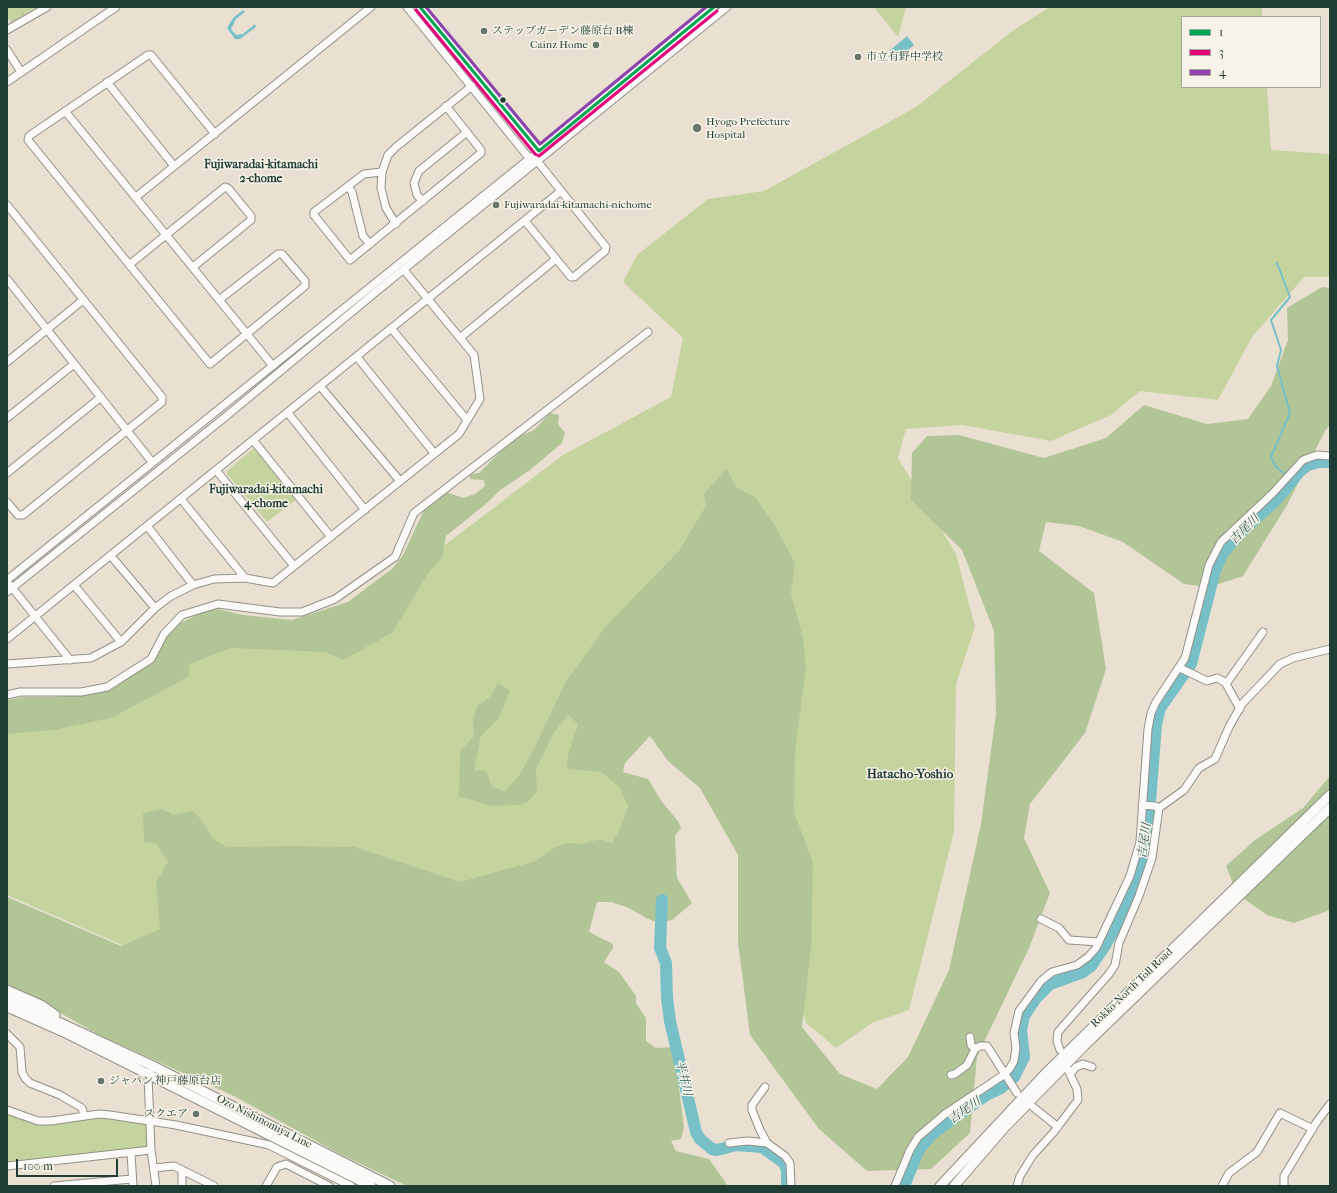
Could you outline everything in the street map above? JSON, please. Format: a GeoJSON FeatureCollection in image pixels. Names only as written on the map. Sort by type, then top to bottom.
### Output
{"type":"FeatureCollection","features":[{"type":"Feature","properties":{"kind":"main road","name":"Rokko-North Toll Road"},"geometry":{"type":"LineString","coordinates":[[940,1186],[1045,1074],[1330,795]]}},
{"type":"Feature","properties":{"kind":"main road","name":"Rokko-North Toll Road"},"geometry":{"type":"LineString","coordinates":[[954,1186],[1005,1127],[1085,1045],[1330,808]]}},
{"type":"Feature","properties":{"kind":"main road"},"geometry":{"type":"LineString","coordinates":[[7,990],[41,1005],[68,1030]]}},
{"type":"Feature","properties":{"kind":"main road","name":"Ozo Nishinomiya Line"},"geometry":{"type":"LineString","coordinates":[[7,998],[148,1075],[371,1186]]}},
{"type":"Feature","properties":{"kind":"main road","name":"Ozo Nishinomiya Line"},"geometry":{"type":"LineString","coordinates":[[7,1007],[68,1030],[153,1066],[390,1186]]}},
{"type":"Feature","properties":{"kind":"main road"},"geometry":{"type":"LineString","coordinates":[[7,1012],[68,1030]]}},
{"type":"Feature","properties":{"kind":"street"},"geometry":{"type":"LineString","coordinates":[[7,30],[47,7]]}},
{"type":"Feature","properties":{"kind":"street"},"geometry":{"type":"LineString","coordinates":[[7,82],[116,7]]}},
{"type":"Feature","properties":{"kind":"street"},"geometry":{"type":"LineString","coordinates":[[136,197],[371,7]]}},
{"type":"Feature","properties":{"kind":"street"},"geometry":{"type":"LineString","coordinates":[[407,7],[529,158],[538,162],[606,247],[605,251],[574,277],[571,277],[524,221]]}},
{"type":"Feature","properties":{"kind":"street"},"geometry":{"type":"LineString","coordinates":[[420,7],[539,151],[538,162]]}},
{"type":"Feature","properties":{"kind":"street"},"geometry":{"type":"LineString","coordinates":[[8,585],[152,462],[539,151],[714,7]]}},
{"type":"Feature","properties":{"kind":"street"},"geometry":{"type":"LineString","coordinates":[[8,585],[243,403],[727,7]]}},
{"type":"Feature","properties":{"kind":"street"},"geometry":{"type":"LineString","coordinates":[[7,50],[21,72]]}},
{"type":"Feature","properties":{"kind":"street"},"geometry":{"type":"LineString","coordinates":[[214,134],[151,55],[148,55],[28,136],[28,140],[210,364],[305,286],[305,281],[282,254],[278,254],[219,300]]}},
{"type":"Feature","properties":{"kind":"street"},"geometry":{"type":"LineString","coordinates":[[107,82],[174,166]]}},
{"type":"Feature","properties":{"kind":"street"},"geometry":{"type":"LineString","coordinates":[[396,224],[386,208],[381,188],[382,172],[388,155],[472,86]]}},
{"type":"Feature","properties":{"kind":"street"},"geometry":{"type":"LineString","coordinates":[[382,172],[364,174],[314,212],[314,215],[350,260],[396,224],[481,153],[481,150],[446,106]]}},
{"type":"Feature","properties":{"kind":"street"},"geometry":{"type":"LineString","coordinates":[[65,111],[272,366]]}},
{"type":"Feature","properties":{"kind":"street"},"geometry":{"type":"LineString","coordinates":[[423,201],[415,189],[416,177],[420,171],[467,132]]}},
{"type":"Feature","properties":{"kind":"street"},"geometry":{"type":"LineString","coordinates":[[348,186],[352,192],[363,236],[370,244]]}},
{"type":"Feature","properties":{"kind":"street"},"geometry":{"type":"LineString","coordinates":[[129,265],[225,187],[228,188],[251,216],[251,220],[193,268]]}},
{"type":"Feature","properties":{"kind":"street"},"geometry":{"type":"LineString","coordinates":[[7,639],[148,527],[216,470],[561,191]]}},
{"type":"Feature","properties":{"kind":"street"},"geometry":{"type":"LineString","coordinates":[[7,205],[162,396],[162,402],[23,516],[18,515],[7,502]]}},
{"type":"Feature","properties":{"kind":"street"},"geometry":{"type":"LineString","coordinates":[[461,337],[556,259]]}},
{"type":"Feature","properties":{"kind":"street"},"geometry":{"type":"LineString","coordinates":[[7,664],[91,658],[120,642],[155,608],[171,596],[193,585],[214,579],[245,578],[273,583],[459,434],[480,399],[481,394],[474,355],[461,337],[404,270]]}},
{"type":"Feature","properties":{"kind":"street"},"geometry":{"type":"LineString","coordinates":[[7,279],[152,462]]}},
{"type":"Feature","properties":{"kind":"street"},"geometry":{"type":"LineString","coordinates":[[8,358],[83,300]]}},
{"type":"Feature","properties":{"kind":"street"},"geometry":{"type":"LineString","coordinates":[[391,328],[467,420]]}},
{"type":"Feature","properties":{"kind":"street"},"geometry":{"type":"LineString","coordinates":[[7,695],[20,692],[81,692],[107,687],[151,659],[164,634],[182,616],[218,604],[280,612],[302,612],[335,599],[395,557],[414,513],[648,332]]}},
{"type":"Feature","properties":{"kind":"street"},"geometry":{"type":"LineString","coordinates":[[357,357],[434,454]]}},
{"type":"Feature","properties":{"kind":"street"},"geometry":{"type":"LineString","coordinates":[[7,418],[74,364]]}},
{"type":"Feature","properties":{"kind":"street"},"geometry":{"type":"LineString","coordinates":[[320,386],[400,481]]}},
{"type":"Feature","properties":{"kind":"street"},"geometry":{"type":"LineString","coordinates":[[7,473],[101,397]]}},
{"type":"Feature","properties":{"kind":"street"},"geometry":{"type":"LineString","coordinates":[[288,413],[365,510]]}},
{"type":"Feature","properties":{"kind":"street"},"geometry":{"type":"LineString","coordinates":[[253,440],[331,537]]}},
{"type":"Feature","properties":{"kind":"street"},"geometry":{"type":"LineString","coordinates":[[894,1186],[907,1155],[918,1137],[945,1114],[1005,1076],[1014,1061],[1016,1048],[1014,1033],[1015,1023],[1019,1011],[1040,980],[1052,972],[1077,964],[1088,957],[1099,942],[1130,876],[1140,842],[1151,713],[1162,691],[1180,668],[1185,658],[1209,564],[1221,542],[1274,493],[1303,460],[1317,455],[1330,456]]}},
{"type":"Feature","properties":{"kind":"street"},"geometry":{"type":"LineString","coordinates":[[216,470],[294,566]]}},
{"type":"Feature","properties":{"kind":"street"},"geometry":{"type":"LineString","coordinates":[[181,499],[245,578]]}},
{"type":"Feature","properties":{"kind":"street"},"geometry":{"type":"LineString","coordinates":[[148,527],[193,585]]}},
{"type":"Feature","properties":{"kind":"street"},"geometry":{"type":"LineString","coordinates":[[111,556],[155,608]]}},
{"type":"Feature","properties":{"kind":"street"},"geometry":{"type":"LineString","coordinates":[[8,585],[36,616],[70,660]]}},
{"type":"Feature","properties":{"kind":"street"},"geometry":{"type":"LineString","coordinates":[[74,585],[120,642]]}},
{"type":"Feature","properties":{"kind":"street"},"geometry":{"type":"LineString","coordinates":[[1226,684],[1263,632]]}},
{"type":"Feature","properties":{"kind":"street"},"geometry":{"type":"LineString","coordinates":[[1144,805],[1157,807],[1184,790],[1199,768],[1215,759],[1240,709],[1280,664],[1293,658],[1330,649]]}},
{"type":"Feature","properties":{"kind":"street"},"geometry":{"type":"LineString","coordinates":[[1180,668],[1207,681],[1217,678],[1226,684],[1240,709]]}},
{"type":"Feature","properties":{"kind":"street"},"geometry":{"type":"LineString","coordinates":[[1060,1050],[1057,1041],[1058,1032],[1109,974],[1115,965],[1119,943],[1139,896],[1152,858],[1157,807]]}},
{"type":"Feature","properties":{"kind":"street"},"geometry":{"type":"LineString","coordinates":[[1041,919],[1059,928],[1069,940],[1099,942]]}},
{"type":"Feature","properties":{"kind":"street"},"geometry":{"type":"LineString","coordinates":[[7,1034],[20,1047],[25,1078],[30,1083],[54,1092],[82,1108],[84,1116]]}},
{"type":"Feature","properties":{"kind":"street"},"geometry":{"type":"LineString","coordinates":[[970,1037],[971,1044],[975,1049]]}},
{"type":"Feature","properties":{"kind":"street"},"geometry":{"type":"LineString","coordinates":[[951,1075],[955,1074],[967,1065],[975,1049],[980,1046],[987,1046],[1017,1093]]}},
{"type":"Feature","properties":{"kind":"street"},"geometry":{"type":"LineString","coordinates":[[1017,1186],[1020,1176],[1033,1155],[1058,1127],[1078,1100],[1077,1089],[1069,1072],[1083,1064],[1092,1067]]}},
{"type":"Feature","properties":{"kind":"street"},"geometry":{"type":"LineString","coordinates":[[153,1066],[148,1075],[152,1122],[151,1150],[156,1186]]}},
{"type":"Feature","properties":{"kind":"street"},"geometry":{"type":"LineString","coordinates":[[765,1087],[752,1106],[760,1130],[767,1143],[785,1156],[790,1164],[791,1186]]}},
{"type":"Feature","properties":{"kind":"street"},"geometry":{"type":"LineString","coordinates":[[1284,1186],[1284,1176],[1330,1104]]}},
{"type":"Feature","properties":{"kind":"street"},"geometry":{"type":"LineString","coordinates":[[1033,1107],[1058,1127]]}},
{"type":"Feature","properties":{"kind":"street"},"geometry":{"type":"LineString","coordinates":[[7,1110],[38,1121],[110,1115],[176,1125],[269,1145],[351,1186]]}},
{"type":"Feature","properties":{"kind":"street"},"geometry":{"type":"LineString","coordinates":[[1222,1186],[1229,1173],[1257,1152],[1280,1113],[1313,1129]]}},
{"type":"Feature","properties":{"kind":"street"},"geometry":{"type":"LineString","coordinates":[[729,1143],[767,1143]]}},
{"type":"Feature","properties":{"kind":"street"},"geometry":{"type":"LineString","coordinates":[[7,1166],[151,1150]]}},
{"type":"Feature","properties":{"kind":"street"},"geometry":{"type":"LineString","coordinates":[[54,1186],[133,1182],[131,1153]]}},
{"type":"Feature","properties":{"kind":"street"},"geometry":{"type":"LineString","coordinates":[[266,1186],[277,1167],[286,1164],[329,1186]]}},
{"type":"Feature","properties":{"kind":"street"},"geometry":{"type":"LineString","coordinates":[[154,1168],[174,1166],[214,1186]]}},
{"type":"Feature","properties":{"kind":"street"},"geometry":{"type":"LineString","coordinates":[[182,1170],[182,1186]]}},
{"type":"Feature","properties":{"kind":"green space"},"geometry":{"type":"Polygon","coordinates":[[[7,7],[37,7],[12,22],[7,17],[7,7]]]}},
{"type":"Feature","properties":{"kind":"green space"},"geometry":{"type":"Polygon","coordinates":[[[874,7],[906,7],[898,37],[874,7]]]}},
{"type":"Feature","properties":{"kind":"green space"},"geometry":{"type":"Polygon","coordinates":[[[1050,7],[1262,7],[1262,16],[1181,16],[1181,88],[1267,88],[1271,150],[1330,154],[1330,277],[1304,277],[1252,337],[1218,400],[1140,391],[1111,415],[1051,441],[962,425],[906,429],[898,458],[956,554],[975,627],[956,684],[954,832],[909,1010],[872,1023],[836,1048],[806,1023],[726,770],[668,700],[603,759],[658,833],[626,873],[199,931],[122,945],[7,895],[7,731],[91,713],[225,644],[311,647],[563,455],[671,397],[683,338],[623,282],[637,255],[708,199],[764,191],[916,107],[1015,29],[1050,7]]]}},
{"type":"Feature","properties":{"kind":"green space"},"geometry":{"type":"Polygon","coordinates":[[[1322,287],[1330,288],[1330,424],[1287,505],[1243,576],[1210,587],[1184,584],[1123,542],[1079,526],[1046,522],[1039,551],[1094,593],[1106,669],[1085,733],[1030,804],[1024,838],[1050,893],[1029,948],[977,1057],[970,1133],[931,1169],[867,1171],[819,1129],[750,1035],[738,942],[738,855],[700,788],[668,761],[650,736],[625,763],[623,772],[648,779],[662,802],[678,821],[681,828],[675,836],[677,878],[692,903],[672,920],[658,923],[629,908],[611,902],[597,902],[589,932],[613,944],[613,948],[604,962],[619,972],[636,996],[636,1003],[646,1018],[646,1041],[656,1048],[674,1047],[684,1128],[681,1139],[671,1141],[676,1151],[709,1159],[728,1186],[407,1186],[338,1153],[236,1097],[99,1035],[50,1007],[7,986],[7,897],[121,946],[160,929],[156,882],[168,862],[156,843],[144,842],[143,813],[163,809],[173,815],[192,811],[201,819],[212,838],[227,847],[355,847],[460,882],[536,861],[554,848],[568,843],[582,844],[600,839],[612,843],[621,827],[628,806],[619,787],[602,772],[567,769],[568,756],[578,724],[568,715],[553,734],[536,769],[537,791],[528,802],[517,805],[492,806],[459,796],[460,751],[474,736],[473,721],[477,706],[490,697],[498,683],[510,691],[498,719],[481,736],[474,770],[486,771],[492,787],[505,791],[519,776],[536,745],[565,683],[606,626],[679,551],[706,506],[704,494],[727,469],[736,487],[756,498],[775,526],[795,563],[791,593],[803,638],[806,667],[795,750],[794,812],[813,863],[811,948],[802,1027],[840,1074],[877,1089],[908,1057],[949,970],[981,824],[996,714],[994,631],[962,550],[911,500],[912,453],[927,436],[959,435],[1044,458],[1106,438],[1144,405],[1207,424],[1248,419],[1271,386],[1288,340],[1287,308],[1322,287]]]}},
{"type":"Feature","properties":{"kind":"green space"},"geometry":{"type":"Polygon","coordinates":[[[550,413],[559,415],[558,424],[565,433],[562,443],[530,470],[499,491],[487,503],[446,536],[442,558],[429,572],[392,633],[343,660],[325,652],[231,648],[190,664],[188,677],[111,718],[53,730],[7,734],[7,700],[23,697],[54,697],[108,691],[153,662],[164,639],[176,625],[203,612],[217,609],[243,615],[292,620],[348,602],[393,568],[403,555],[424,510],[446,492],[463,498],[475,494],[485,486],[484,480],[470,479],[470,474],[479,473],[513,439],[534,430],[550,413]]]}},
{"type":"Feature","properties":{"kind":"green space"},"geometry":{"type":"Polygon","coordinates":[[[254,448],[296,500],[267,522],[227,474],[227,471],[254,448]]]}},
{"type":"Feature","properties":{"kind":"green space"},"geometry":{"type":"Polygon","coordinates":[[[1330,776],[1330,910],[1294,923],[1267,915],[1237,894],[1226,866],[1255,840],[1303,808],[1330,776]]]}},
{"type":"Feature","properties":{"kind":"green space"},"geometry":{"type":"Polygon","coordinates":[[[7,1114],[39,1123],[94,1116],[152,1122],[151,1150],[7,1166],[7,1114]]]}},
{"type":"Feature","properties":{"kind":"water"},"geometry":{"type":"Polygon","coordinates":[[[243,10],[245,12],[236,19],[231,29],[236,35],[243,34],[255,24],[256,27],[240,39],[235,39],[227,28],[233,18],[243,10]]]}},
{"type":"Feature","properties":{"kind":"water"},"geometry":{"type":"Polygon","coordinates":[[[907,36],[914,45],[895,61],[887,53],[907,36]]]}},
{"type":"Feature","properties":{"kind":"waterway"},"geometry":{"type":"LineString","coordinates":[[1277,263],[1290,297],[1271,320],[1281,350],[1277,366],[1290,413],[1271,457],[1276,467],[1293,480]]}},
{"type":"Feature","properties":{"kind":"waterway","name":"吉尾川"},"geometry":{"type":"LineString","coordinates":[[904,1186],[919,1149],[933,1133],[986,1095],[1001,1088],[1014,1077],[1024,1057],[1021,1030],[1024,1016],[1036,998],[1050,984],[1083,972],[1091,966],[1106,944],[1133,894],[1146,854],[1156,724],[1160,708],[1191,664],[1215,570],[1223,553],[1239,534],[1277,499],[1300,471],[1308,465],[1319,462],[1330,462]]}},
{"type":"Feature","properties":{"kind":"waterway","name":"平井川"},"geometry":{"type":"LineString","coordinates":[[662,900],[660,948],[666,963],[667,998],[670,1021],[696,1132],[700,1139],[712,1149],[717,1150],[736,1145],[762,1147],[784,1163],[787,1170],[787,1186]]}},
{"type":"Feature","properties":{"kind":"transit line","name":"1"},"geometry":{"type":"LineString","coordinates":[[420,7],[539,151],[714,7]]}},
{"type":"Feature","properties":{"kind":"transit line","name":"4"},"geometry":{"type":"LineString","coordinates":[[426,7],[540,144],[706,7]]}},
{"type":"Feature","properties":{"kind":"transit line","name":"3"},"geometry":{"type":"LineString","coordinates":[[416,10],[535,154],[539,156],[717,11]]}},
{"type":"Feature","properties":{"kind":"place","name":"ステップガーデン藤原台 B棟"},"geometry":{"type":"Point","coordinates":[484,31]}},
{"type":"Feature","properties":{"kind":"place","name":"Cainz Home"},"geometry":{"type":"Point","coordinates":[596,45]}},
{"type":"Feature","properties":{"kind":"place","name":"市立有野中学校"},"geometry":{"type":"Point","coordinates":[858,57]}},
{"type":"Feature","properties":{"kind":"place","name":"Hyogo Prefecture Hospital"},"geometry":{"type":"Point","coordinates":[697,128]}},
{"type":"Feature","properties":{"kind":"place","name":"Fujiwaradai-kitamachi-nichome"},"geometry":{"type":"Point","coordinates":[496,205]}},
{"type":"Feature","properties":{"kind":"place","name":"ジャパン 神戸藤原台店"},"geometry":{"type":"Point","coordinates":[101,1081]}},
{"type":"Feature","properties":{"kind":"place","name":"スクエア"},"geometry":{"type":"Point","coordinates":[196,1114]}},
{"type":"Feature","properties":{"kind":"district","name":"Fujiwaradai-kitamachi 2-chome"},"geometry":{"type":"Point","coordinates":[261,172]}},
{"type":"Feature","properties":{"kind":"district","name":"Fujiwaradai-kitamachi 4-chome"},"geometry":{"type":"Point","coordinates":[266,497]}},
{"type":"Feature","properties":{"kind":"district","name":"Hatacho-Yoshio"},"geometry":{"type":"Point","coordinates":[910,775]}}]}
